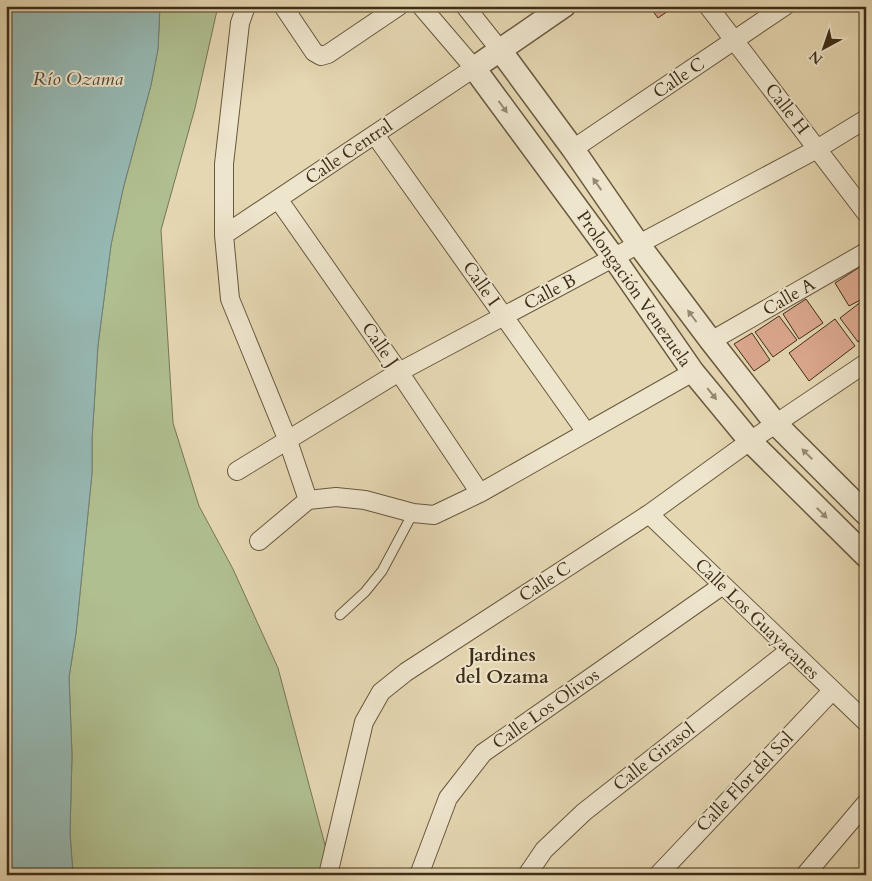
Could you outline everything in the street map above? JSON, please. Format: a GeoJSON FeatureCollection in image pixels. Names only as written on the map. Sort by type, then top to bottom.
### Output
{"type":"FeatureCollection","features":[{"type":"Feature","properties":{"kind":"street"},"geometry":{"type":"LineString","coordinates":[[246,6],[240,23],[224,164],[224,235],[230,299],[288,441],[308,500]]}},
{"type":"Feature","properties":{"kind":"street"},"geometry":{"type":"LineString","coordinates":[[283,6],[314,52],[321,56],[328,54],[399,6]]}},
{"type":"Feature","properties":{"kind":"street","name":"Prolongación Venezuela"},"geometry":{"type":"LineString","coordinates":[[421,6],[474,68],[614,258],[693,372],[750,441],[866,556]]}},
{"type":"Feature","properties":{"kind":"street","name":"Prolongación Venezuela"},"geometry":{"type":"LineString","coordinates":[[465,6],[573,149],[639,244],[711,341],[776,424],[866,514]]}},
{"type":"Feature","properties":{"kind":"street"},"geometry":{"type":"LineString","coordinates":[[474,68],[564,6]]}},
{"type":"Feature","properties":{"kind":"street","name":"Calle H"},"geometry":{"type":"LineString","coordinates":[[708,6],[866,212]]}},
{"type":"Feature","properties":{"kind":"street","name":"Calle C"},"geometry":{"type":"LineString","coordinates":[[573,149],[786,6]]}},
{"type":"Feature","properties":{"kind":"street","name":"Calle Central"},"geometry":{"type":"LineString","coordinates":[[224,235],[474,68]]}},
{"type":"Feature","properties":{"kind":"street","name":"Calle B"},"geometry":{"type":"LineString","coordinates":[[237,471],[399,372],[817,149],[866,119]]}},
{"type":"Feature","properties":{"kind":"street","name":"Calle I"},"geometry":{"type":"LineString","coordinates":[[375,135],[586,432]]}},
{"type":"Feature","properties":{"kind":"street","name":"Calle J"},"geometry":{"type":"LineString","coordinates":[[278,199],[399,372],[480,493]]}},
{"type":"Feature","properties":{"kind":"street","name":"Calle A"},"geometry":{"type":"LineString","coordinates":[[711,341],[866,252]]}},
{"type":"Feature","properties":{"kind":"street","name":"Calle C"},"geometry":{"type":"LineString","coordinates":[[328,875],[364,722],[382,692],[406,672],[649,514],[750,441],[866,363]]}},
{"type":"Feature","properties":{"kind":"street"},"geometry":{"type":"LineString","coordinates":[[259,541],[308,500],[336,497],[365,500],[413,514],[434,515],[480,493],[693,372]]}},
{"type":"Feature","properties":{"kind":"street","name":"Calle Los Guayacanes"},"geometry":{"type":"LineString","coordinates":[[649,514],[866,722]]}},
{"type":"Feature","properties":{"kind":"street","name":"Calle Los Olivos"},"geometry":{"type":"LineString","coordinates":[[419,875],[448,798],[483,753],[723,585]]}},
{"type":"Feature","properties":{"kind":"street","name":"Calle Girasol"},"geometry":{"type":"LineString","coordinates":[[527,875],[544,850],[584,812],[790,650]]}},
{"type":"Feature","properties":{"kind":"street","name":"Calle Flor del Sol"},"geometry":{"type":"LineString","coordinates":[[658,875],[832,691]]}},
{"type":"Feature","properties":{"kind":"street"},"geometry":{"type":"LineString","coordinates":[[805,875],[866,803]]}},
{"type":"Feature","properties":{"kind":"lane"},"geometry":{"type":"LineString","coordinates":[[340,615],[365,592],[382,571],[413,514]]}},
{"type":"Feature","properties":{"kind":"green space"},"geometry":{"type":"Polygon","coordinates":[[[160,6],[218,6],[195,108],[161,230],[173,423],[199,506],[233,569],[278,668],[333,875],[73,875],[70,833],[72,755],[69,677],[76,633],[92,473],[92,439],[98,345],[111,245],[123,189],[151,85],[158,49],[160,6]]]}},
{"type":"Feature","properties":{"kind":"water","name":"Río Ozama"},"geometry":{"type":"Polygon","coordinates":[[[6,6],[160,6],[158,49],[151,85],[123,189],[111,245],[98,345],[92,439],[92,473],[76,633],[69,677],[72,755],[70,833],[73,875],[6,875],[6,6]]]}},
{"type":"Feature","properties":{"kind":"building"},"geometry":{"type":"Polygon","coordinates":[[[649,6],[675,6],[658,18],[649,6]]]}},
{"type":"Feature","properties":{"kind":"building"},"geometry":{"type":"Polygon","coordinates":[[[866,263],[866,297],[849,306],[835,283],[866,263]]]}},
{"type":"Feature","properties":{"kind":"building"},"geometry":{"type":"Polygon","coordinates":[[[806,299],[823,323],[799,339],[783,314],[806,299]]]}},
{"type":"Feature","properties":{"kind":"building"},"geometry":{"type":"Polygon","coordinates":[[[862,301],[866,306],[866,336],[858,342],[840,318],[862,301]]]}},
{"type":"Feature","properties":{"kind":"building"},"geometry":{"type":"Polygon","coordinates":[[[779,316],[797,340],[773,357],[755,332],[779,316]]]}},
{"type":"Feature","properties":{"kind":"building"},"geometry":{"type":"Polygon","coordinates":[[[835,319],[855,346],[809,381],[789,353],[835,319]]]}},
{"type":"Feature","properties":{"kind":"building"},"geometry":{"type":"Polygon","coordinates":[[[752,333],[770,360],[754,371],[734,344],[752,333]]]}},
{"type":"Feature","properties":{"kind":"district","name":"Jardines del Ozama"},"geometry":{"type":"Point","coordinates":[502,666]}}]}
